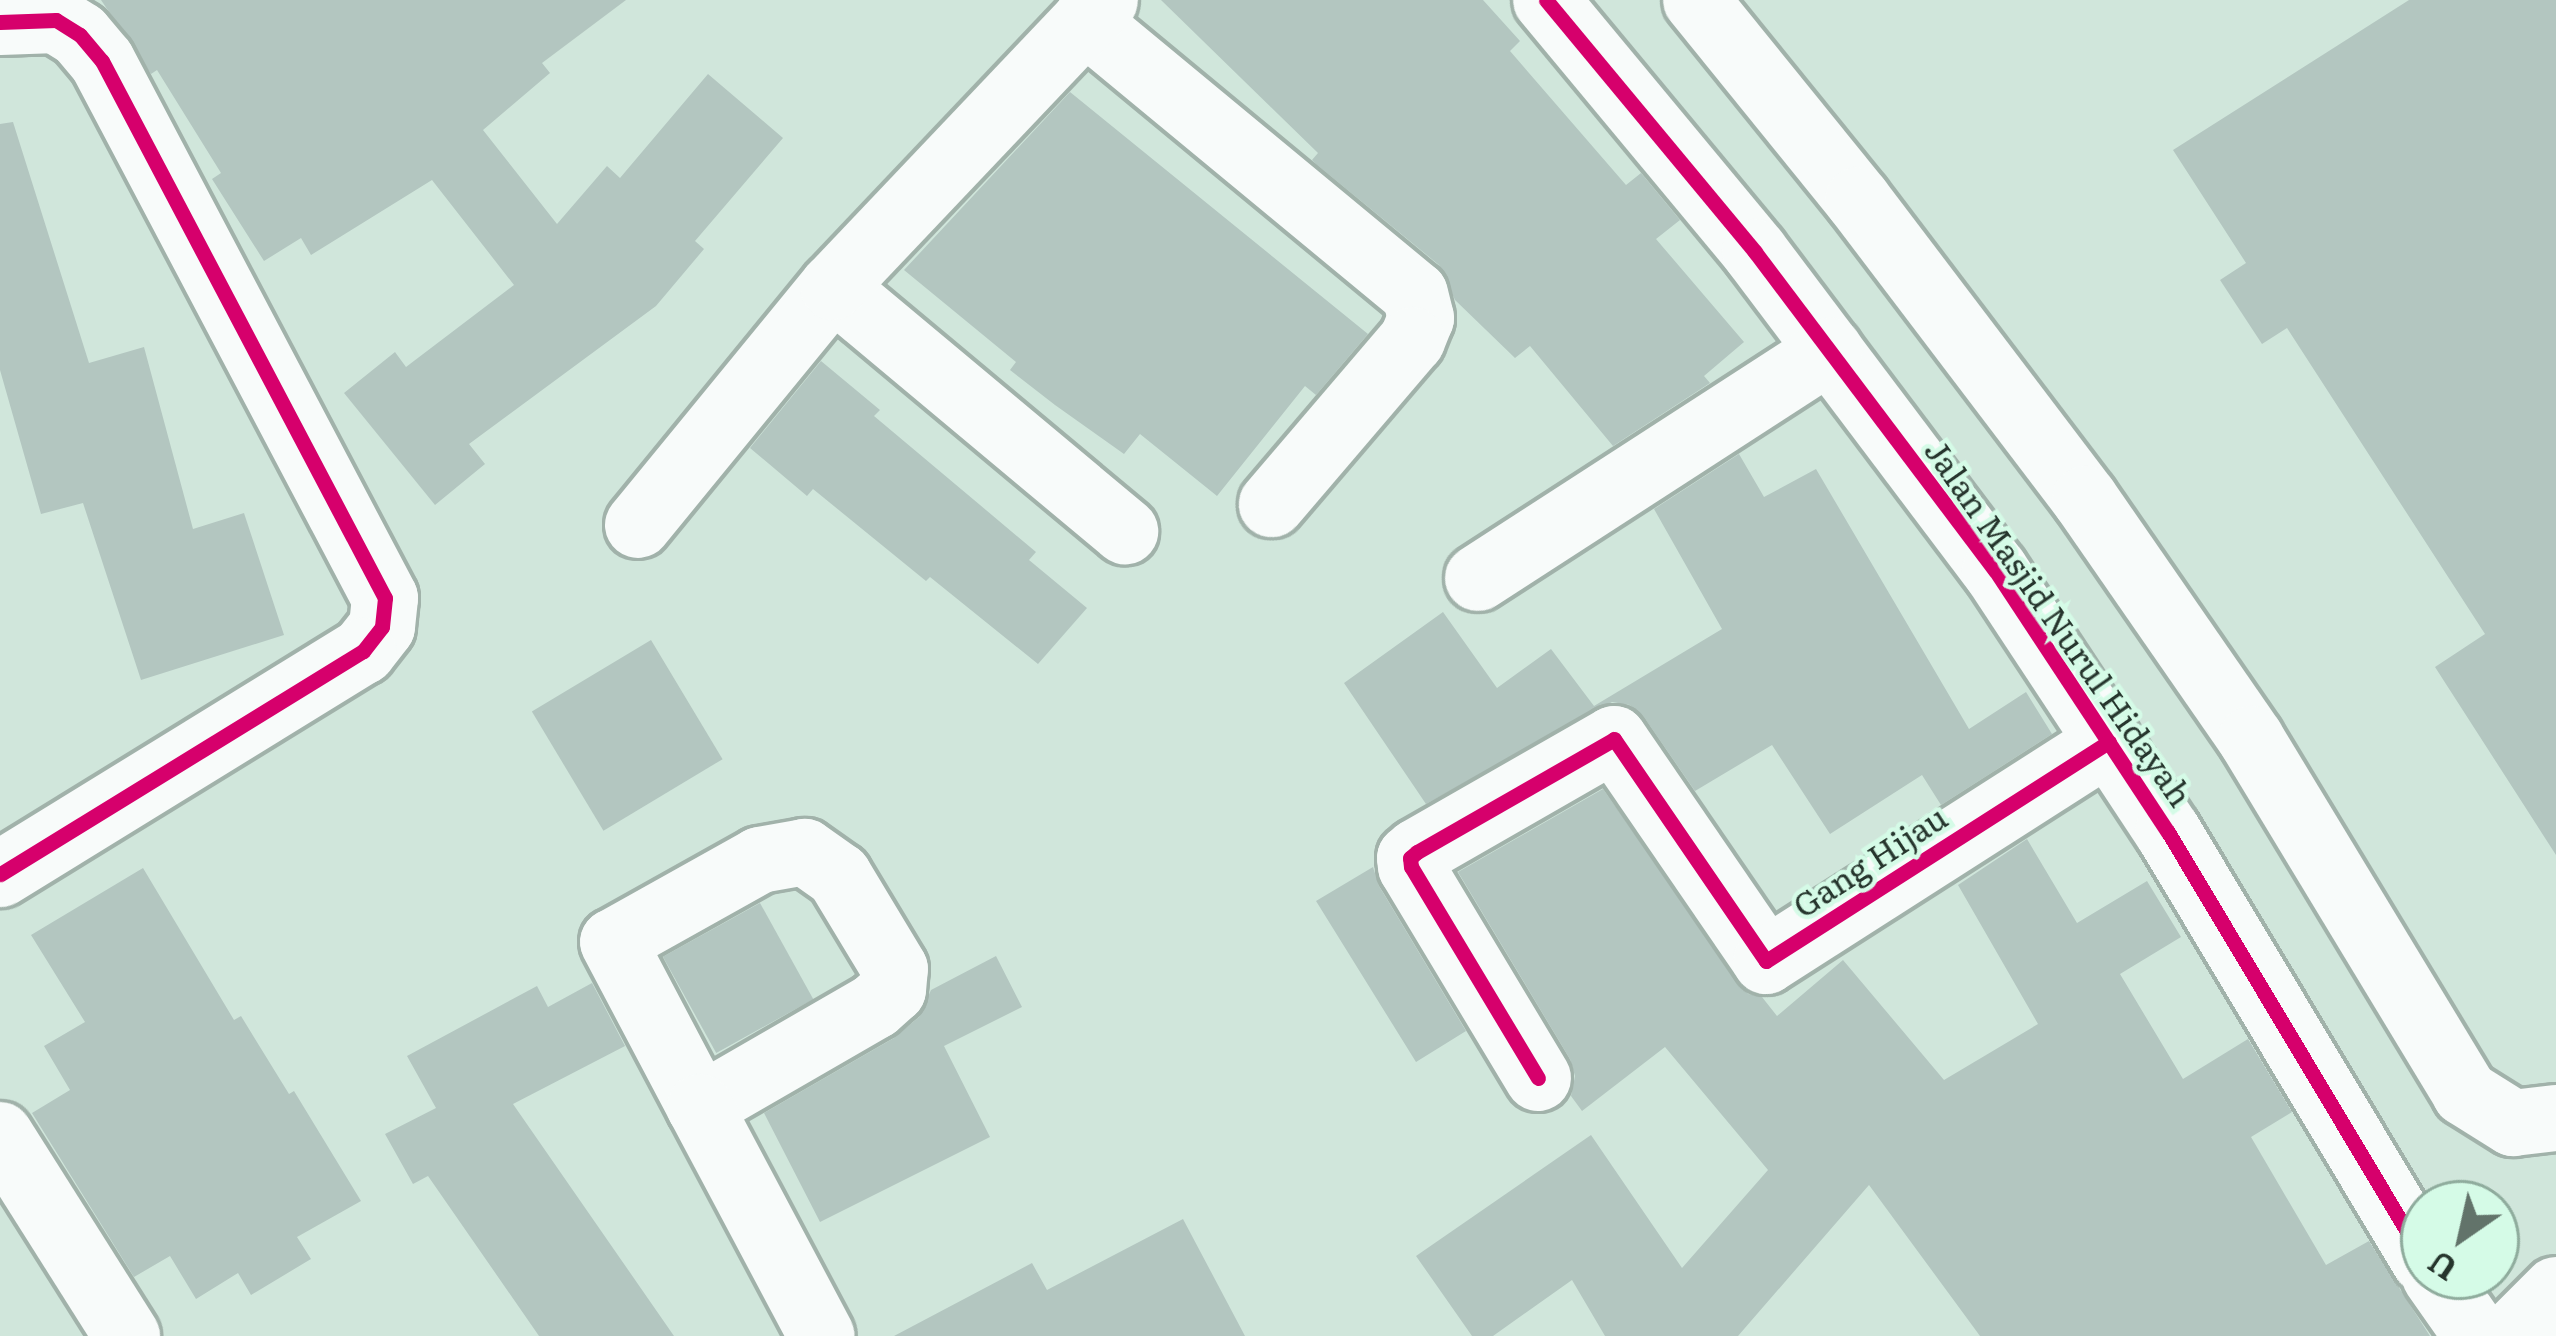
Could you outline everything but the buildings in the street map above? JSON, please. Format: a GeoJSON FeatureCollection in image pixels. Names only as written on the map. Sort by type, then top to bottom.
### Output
{"type":"FeatureCollection","features":[{"type":"Feature","properties":{"kind":"street","name":"Jalan Masjid Nurul Hidayah"},"geometry":{"type":"LineString","coordinates":[[1546,0],[1756,252],[1995,570],[2168,832],[2400,1220]]}},
{"type":"Feature","properties":{"kind":"street"},"geometry":{"type":"LineString","coordinates":[[1696,0],[1858,200],[2098,518],[2251,739],[2465,1093],[2513,1123],[2556,1118]]}},
{"type":"Feature","properties":{"kind":"street"},"geometry":{"type":"LineString","coordinates":[[638,525],[833,287],[1095,10],[1414,294],[1421,318],[1412,340],[1272,504]]}},
{"type":"Feature","properties":{"kind":"street"},"geometry":{"type":"LineString","coordinates":[[0,22],[56,20],[80,35],[103,62],[385,598],[382,627],[363,652],[0,874]]}},
{"type":"Feature","properties":{"kind":"street"},"geometry":{"type":"LineString","coordinates":[[833,287],[1125,532]]}},
{"type":"Feature","properties":{"kind":"street"},"geometry":{"type":"LineString","coordinates":[[1478,578],[1830,350]]}},
{"type":"Feature","properties":{"kind":"street","name":"Gang Hijau"},"geometry":{"type":"LineString","coordinates":[[1538,1078],[1410,858],[1614,739],[1766,961],[2109,742]]}},
{"type":"Feature","properties":{"kind":"street"},"geometry":{"type":"LineString","coordinates":[[700,1107],[822,1336]]}},
{"type":"Feature","properties":{"kind":"street"},"geometry":{"type":"LineString","coordinates":[[0,1135],[127,1336]]}},
{"type":"Feature","properties":{"kind":"street"},"geometry":{"type":"LineString","coordinates":[[2510,1336],[2556,1290]]}},
{"type":"Feature","properties":{"kind":"street"},"geometry":{"type":"LineString","coordinates":[[2452,1300],[2477,1336]]}},
{"type":"Feature","properties":{"kind":"cycle path"},"geometry":{"type":"LineString","coordinates":[[1546,0],[1755,252],[1995,570],[2168,832],[2400,1220]]}},
{"type":"Feature","properties":{"kind":"cycle path"},"geometry":{"type":"LineString","coordinates":[[0,22],[56,20],[80,35],[102,61],[385,598],[382,627],[363,651],[0,874]]}},
{"type":"Feature","properties":{"kind":"cycle path"},"geometry":{"type":"LineString","coordinates":[[1538,1078],[1411,867],[1410,858],[1417,852],[1614,739],[1766,961],[2109,742]]}}]}
